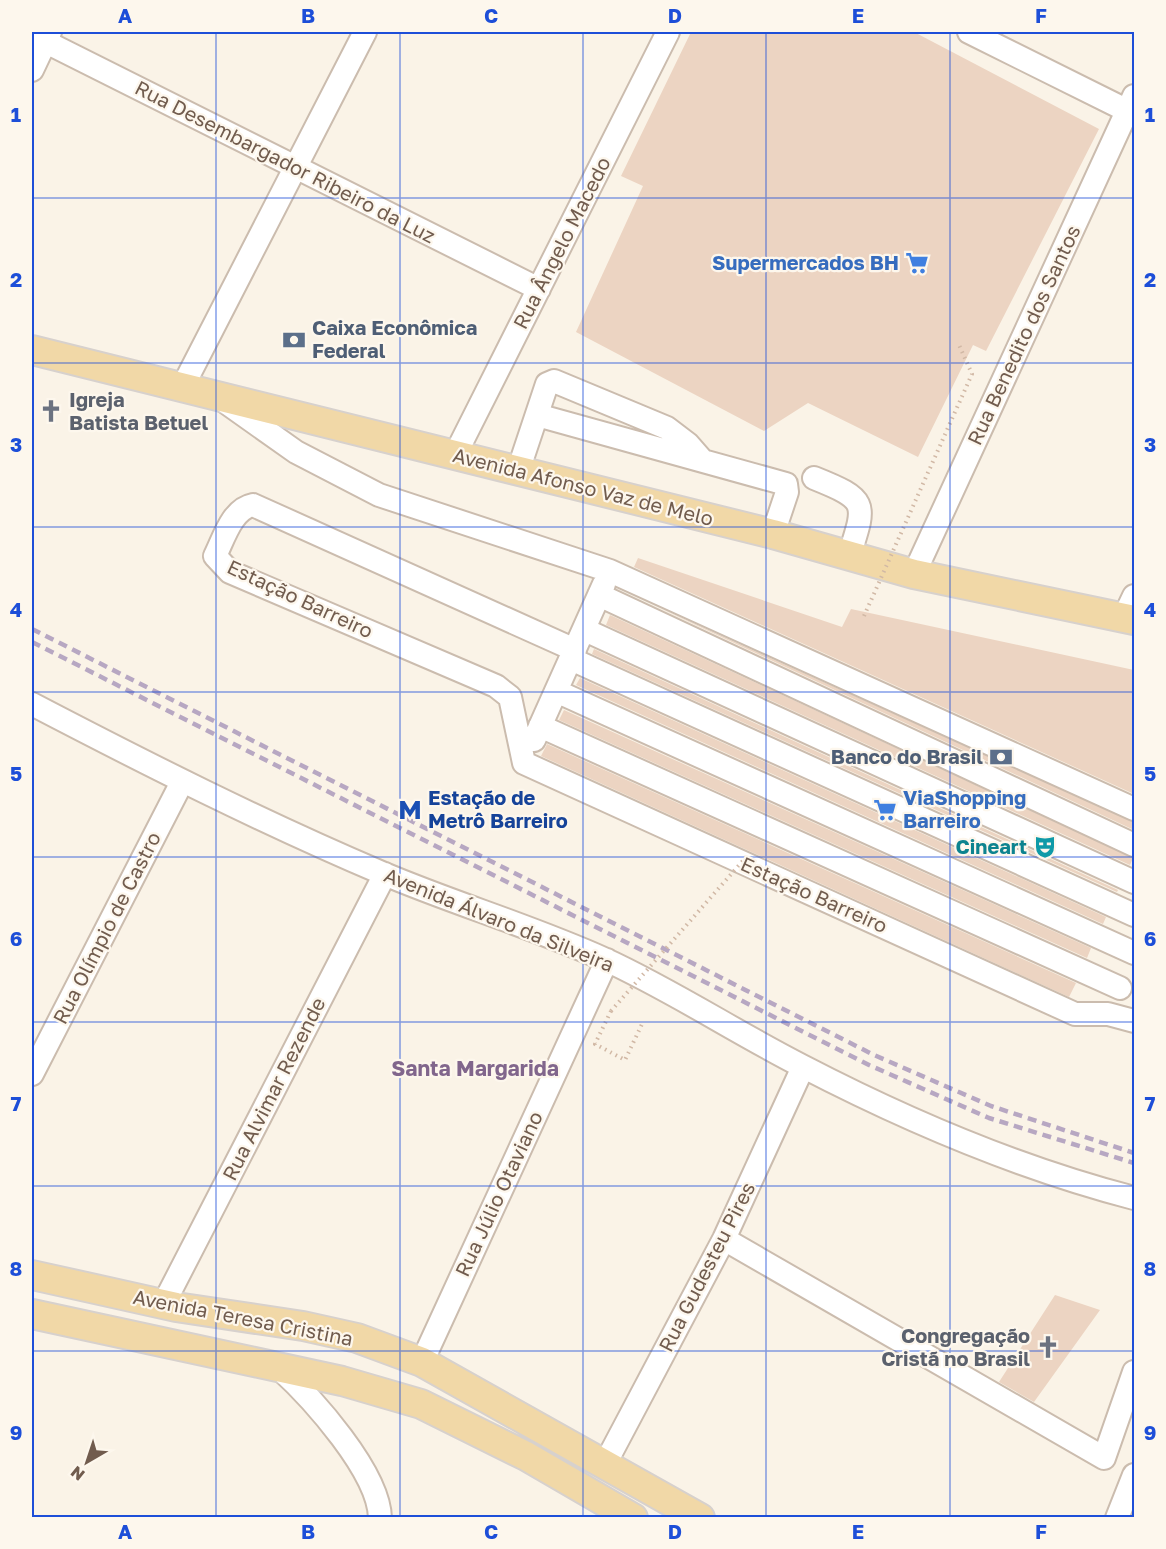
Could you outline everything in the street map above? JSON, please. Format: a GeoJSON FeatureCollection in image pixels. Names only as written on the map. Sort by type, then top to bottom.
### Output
{"type":"FeatureCollection","features":[{"type":"Feature","properties":{"kind":"main road","name":"Avenida Afonso Vaz de Melo"},"geometry":{"type":"LineString","coordinates":[[32,350],[773,534],[914,574],[1131,611]]}},
{"type":"Feature","properties":{"kind":"main road","name":"Avenida Teresa Cristina"},"geometry":{"type":"LineString","coordinates":[[32,1275],[163,1305],[303,1326],[357,1338],[422,1362],[700,1518]]}},
{"type":"Feature","properties":{"kind":"main road","name":"Avenida Teresa Cristina"},"geometry":{"type":"LineString","coordinates":[[32,1314],[342,1381],[421,1404],[526,1456],[633,1518]]}},
{"type":"Feature","properties":{"kind":"street"},"geometry":{"type":"LineString","coordinates":[[183,386],[294,166],[365,32]]}},
{"type":"Feature","properties":{"kind":"street","name":"Rua Ângelo Macedo"},"geometry":{"type":"LineString","coordinates":[[455,455],[668,32]]}},
{"type":"Feature","properties":{"kind":"street"},"geometry":{"type":"LineString","coordinates":[[969,32],[1132,107]]}},
{"type":"Feature","properties":{"kind":"street"},"geometry":{"type":"LineString","coordinates":[[32,70],[42,36]]}},
{"type":"Feature","properties":{"kind":"street","name":"Rua Desembargador Ribeiro da Luz"},"geometry":{"type":"LineString","coordinates":[[42,36],[539,289]]}},
{"type":"Feature","properties":{"kind":"street","name":"Rua Benedito dos Santos"},"geometry":{"type":"LineString","coordinates":[[914,574],[1132,107]]}},
{"type":"Feature","properties":{"kind":"street"},"geometry":{"type":"LineString","coordinates":[[518,471],[547,384],[554,381],[667,428],[688,444],[703,462]]}},
{"type":"Feature","properties":{"kind":"street"},"geometry":{"type":"LineString","coordinates":[[215,394],[296,452],[379,495],[610,571],[1134,809]]}},
{"type":"Feature","properties":{"kind":"street"},"geometry":{"type":"LineString","coordinates":[[537,415],[786,484],[785,500],[773,534]]}},
{"type":"Feature","properties":{"kind":"street"},"geometry":{"type":"LineString","coordinates":[[814,478],[843,490],[857,502],[862,514],[849,556]]}},
{"type":"Feature","properties":{"kind":"street","name":"Estação Barreiro"},"geometry":{"type":"LineString","coordinates":[[1134,915],[253,505],[237,513],[215,556],[230,572],[496,686],[510,697],[524,763],[1075,1014],[1108,1014],[1134,1021]]}},
{"type":"Feature","properties":{"kind":"street"},"geometry":{"type":"LineString","coordinates":[[524,763],[610,571]]}},
{"type":"Feature","properties":{"kind":"street"},"geometry":{"type":"LineString","coordinates":[[599,596],[1134,845]]}},
{"type":"Feature","properties":{"kind":"street"},"geometry":{"type":"LineString","coordinates":[[585,630],[1134,882]]}},
{"type":"Feature","properties":{"kind":"street"},"geometry":{"type":"LineString","coordinates":[[556,690],[1134,954],[1108,1014]]}},
{"type":"Feature","properties":{"kind":"street","name":"Avenida Álvaro da Silveira"},"geometry":{"type":"LineString","coordinates":[[32,704],[182,782],[385,874],[527,926],[606,960],[803,1067],[971,1147],[1076,1183],[1134,1198]]}},
{"type":"Feature","properties":{"kind":"street","name":"Estação Barreiro"},"geometry":{"type":"LineString","coordinates":[[540,726],[1120,988]]}},
{"type":"Feature","properties":{"kind":"street","name":"Rua Olímpio de Castro"},"geometry":{"type":"LineString","coordinates":[[32,1074],[182,782]]}},
{"type":"Feature","properties":{"kind":"street","name":"Rua Alvimar Rezende"},"geometry":{"type":"LineString","coordinates":[[163,1305],[385,874]]}},
{"type":"Feature","properties":{"kind":"street","name":"Rua Júlio Otaviano"},"geometry":{"type":"LineString","coordinates":[[422,1362],[606,960]]}},
{"type":"Feature","properties":{"kind":"street","name":"Rua Gudesteu Pires"},"geometry":{"type":"LineString","coordinates":[[605,1464],[724,1239],[803,1067]]}},
{"type":"Feature","properties":{"kind":"street"},"geometry":{"type":"LineString","coordinates":[[724,1239],[1104,1458],[1134,1372]]}},
{"type":"Feature","properties":{"kind":"street"},"geometry":{"type":"LineString","coordinates":[[279,1368],[302,1389],[334,1428],[369,1479],[380,1518]]}},
{"type":"Feature","properties":{"kind":"street"},"geometry":{"type":"LineString","coordinates":[[1117,1518],[1134,1475]]}},
{"type":"Feature","properties":{"kind":"path"},"geometry":{"type":"LineString","coordinates":[[864,616],[972,374],[959,345]]}},
{"type":"Feature","properties":{"kind":"path"},"geometry":{"type":"LineString","coordinates":[[643,1022],[625,1060],[595,1044],[611,1011],[748,855]]}},
{"type":"Feature","properties":{"kind":"building","name":"Supermercados BH"},"geometry":{"type":"Polygon","coordinates":[[[691,32],[914,32],[1099,129],[986,351],[973,345],[918,457],[808,403],[764,431],[576,332],[643,186],[621,176],[691,32]]]}},
{"type":"Feature","properties":{"kind":"building"},"geometry":{"type":"Polygon","coordinates":[[[638,558],[842,627],[851,609],[1134,670],[1134,794],[634,567],[638,558]]]}},
{"type":"Feature","properties":{"kind":"building"},"geometry":{"type":"Polygon","coordinates":[[[655,606],[1134,822],[1134,830],[655,606]]]}},
{"type":"Feature","properties":{"kind":"building"},"geometry":{"type":"Polygon","coordinates":[[[610,615],[1133,858],[1130,865],[606,625],[610,615]]]}},
{"type":"Feature","properties":{"kind":"building"},"geometry":{"type":"Polygon","coordinates":[[[594,649],[1118,890],[1117,892],[592,654],[594,649]]]}},
{"type":"Feature","properties":{"kind":"building"},"geometry":{"type":"Polygon","coordinates":[[[580,678],[1106,917],[1103,924],[576,685],[580,678]]]}},
{"type":"Feature","properties":{"kind":"building"},"geometry":{"type":"Polygon","coordinates":[[[564,710],[1091,948],[1087,958],[559,720],[564,710]]]}},
{"type":"Feature","properties":{"kind":"building"},"geometry":{"type":"Polygon","coordinates":[[[547,744],[1076,983],[1069,997],[541,756],[547,744]]]}},
{"type":"Feature","properties":{"kind":"building","name":"Congregação Cristã no Brasil"},"geometry":{"type":"Polygon","coordinates":[[[1055,1295],[1100,1310],[1034,1402],[999,1382],[1055,1295]]]}},
{"type":"Feature","properties":{"kind":"railway"},"geometry":{"type":"LineString","coordinates":[[32,629],[874,1055],[991,1106],[1134,1153]]}},
{"type":"Feature","properties":{"kind":"railway"},"geometry":{"type":"LineString","coordinates":[[32,642],[869,1065],[989,1118],[1134,1163]]}},
{"type":"Feature","properties":{"kind":"place","name":"Supermercados BH"},"geometry":{"type":"Point","coordinates":[917,263]}},
{"type":"Feature","properties":{"kind":"place","name":"Caixa Econômica Federal"},"geometry":{"type":"Point","coordinates":[294,340]}},
{"type":"Feature","properties":{"kind":"place","name":"Igreja Batista Betuel"},"geometry":{"type":"Point","coordinates":[51,411]}},
{"type":"Feature","properties":{"kind":"place","name":"Banco do Brasil"},"geometry":{"type":"Point","coordinates":[1001,757]}},
{"type":"Feature","properties":{"kind":"place","name":"Estação de Metrô Barreiro"},"geometry":{"type":"Point","coordinates":[410,810]}},
{"type":"Feature","properties":{"kind":"place","name":"ViaShopping Barreiro"},"geometry":{"type":"Point","coordinates":[885,810]}},
{"type":"Feature","properties":{"kind":"place","name":"Cineart"},"geometry":{"type":"Point","coordinates":[1045,847]}},
{"type":"Feature","properties":{"kind":"place","name":"Congregação Cristã no Brasil"},"geometry":{"type":"Point","coordinates":[1048,1347]}},
{"type":"Feature","properties":{"kind":"district","name":"Santa Margarida"},"geometry":{"type":"Point","coordinates":[475,1069]}}]}
